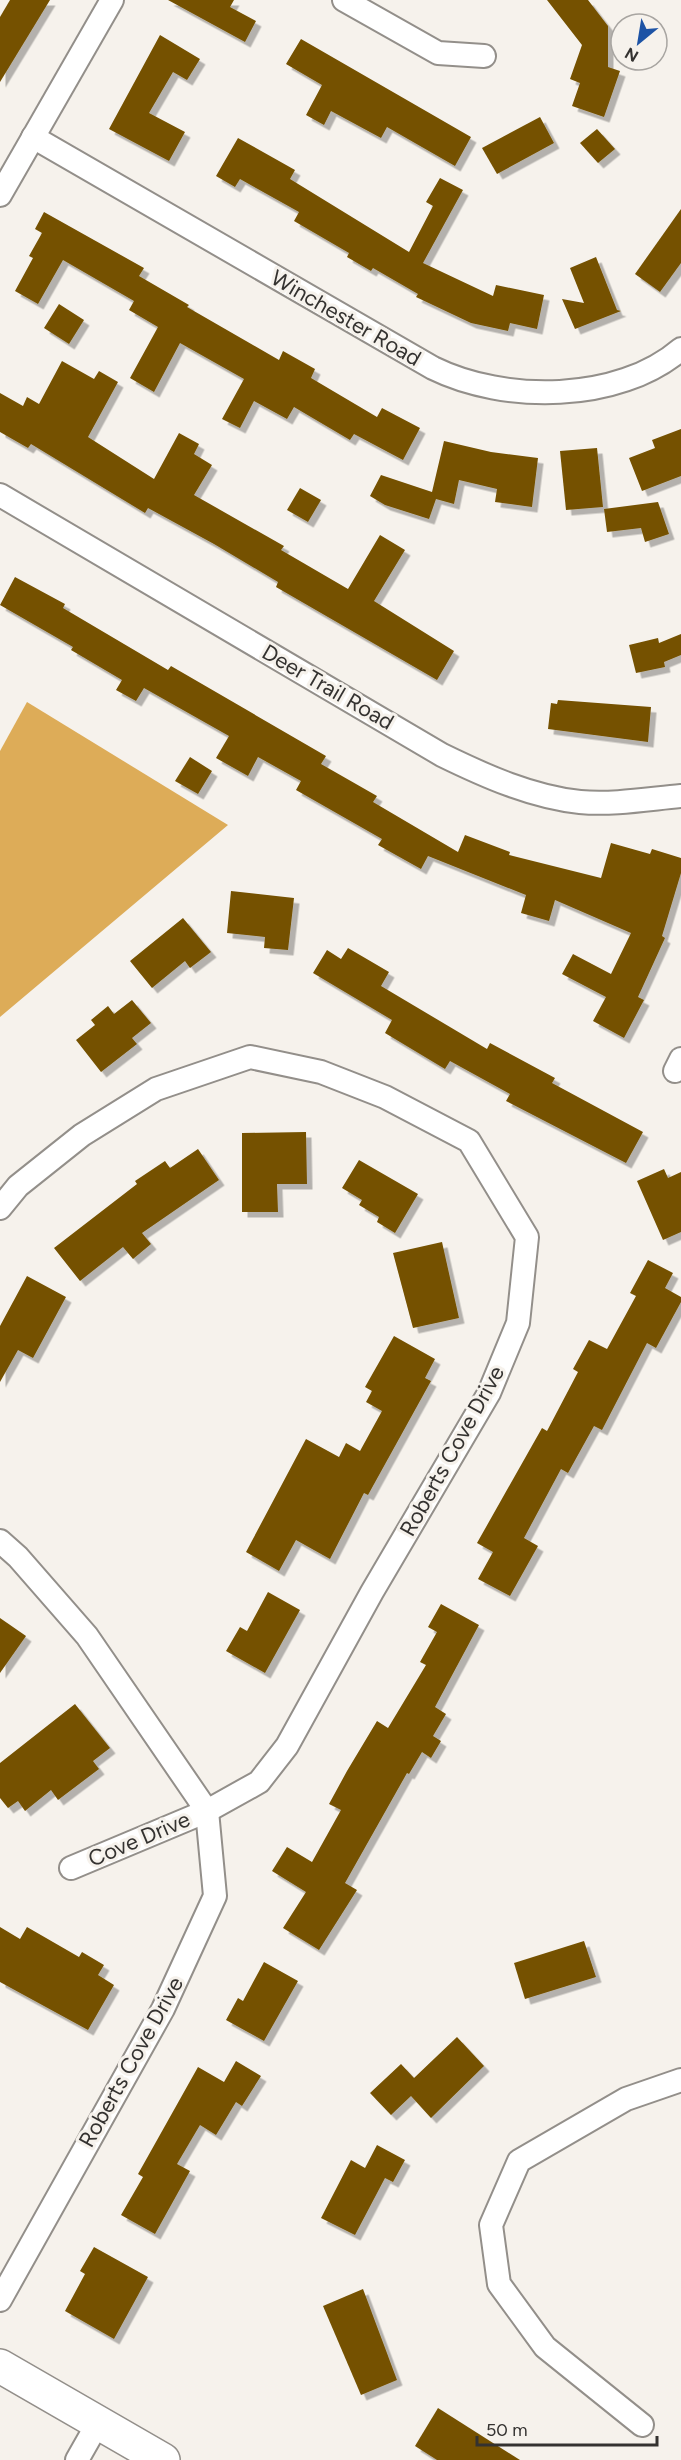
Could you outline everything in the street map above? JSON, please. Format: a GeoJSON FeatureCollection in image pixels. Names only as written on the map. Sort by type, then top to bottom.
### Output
{"type":"FeatureCollection","features":[{"type":"Feature","properties":{"kind":"main road"},"geometry":{"type":"LineString","coordinates":[[0,2366],[163,2460]]}},
{"type":"Feature","properties":{"kind":"street"},"geometry":{"type":"LineString","coordinates":[[0,195],[112,0]]}},
{"type":"Feature","properties":{"kind":"street"},"geometry":{"type":"LineString","coordinates":[[345,0],[438,53],[484,56]]}},
{"type":"Feature","properties":{"kind":"street","name":"Winchester Road"},"geometry":{"type":"LineString","coordinates":[[33,137],[433,368],[467,383],[531,394],[567,392],[629,377],[657,365],[681,349]]}},
{"type":"Feature","properties":{"kind":"street","name":"Deer Trail Road"},"geometry":{"type":"LineString","coordinates":[[0,495],[432,749],[474,771],[542,795],[580,802],[681,796]]}},
{"type":"Feature","properties":{"kind":"street","name":"Roberts Cove Drive"},"geometry":{"type":"LineString","coordinates":[[0,1208],[18,1186],[82,1135],[156,1089],[250,1058],[321,1072],[385,1097],[469,1141],[526,1237],[518,1323],[489,1393],[378,1582],[287,1746],[259,1782],[207,1811]]}},
{"type":"Feature","properties":{"kind":"street","name":"Roberts Cove Drive"},"geometry":{"type":"LineString","coordinates":[[0,1541],[18,1557],[87,1636],[207,1811],[215,1896],[163,2009],[0,2300]]}},
{"type":"Feature","properties":{"kind":"street","name":"Cove Drive"},"geometry":{"type":"LineString","coordinates":[[71,1868],[207,1811]]}},
{"type":"Feature","properties":{"kind":"street"},"geometry":{"type":"LineString","coordinates":[[642,2425],[545,2347],[499,2284],[491,2225],[519,2161],[626,2099],[681,2080]]}},
{"type":"Feature","properties":{"kind":"street"},"geometry":{"type":"LineString","coordinates":[[77,2460],[98,2423]]}},
{"type":"Feature","properties":{"kind":"shaded area"},"geometry":{"type":"Polygon","coordinates":[[[27,702],[228,825],[0,1017],[0,751],[27,702]]]}},
{"type":"Feature","properties":{"kind":"building"},"geometry":{"type":"Polygon","coordinates":[[[10,0],[50,0],[0,82],[0,17],[10,0]]]}},
{"type":"Feature","properties":{"kind":"building"},"geometry":{"type":"Polygon","coordinates":[[[168,0],[234,0],[230,7],[256,21],[245,42],[168,0]]]}},
{"type":"Feature","properties":{"kind":"building"},"geometry":{"type":"Polygon","coordinates":[[[547,0],[588,0],[608,26],[609,72],[620,72],[604,117],[572,106],[580,83],[570,79],[582,45],[547,0]]]}},
{"type":"Feature","properties":{"kind":"building"},"geometry":{"type":"Polygon","coordinates":[[[160,35],[200,59],[187,80],[173,72],[149,113],[185,132],[169,161],[109,129],[160,35]]]}},
{"type":"Feature","properties":{"kind":"building"},"geometry":{"type":"Polygon","coordinates":[[[301,39],[471,137],[455,166],[387,127],[381,138],[331,111],[324,125],[306,115],[322,85],[286,64],[301,39]]]}},
{"type":"Feature","properties":{"kind":"building"},"geometry":{"type":"Polygon","coordinates":[[[540,117],[554,143],[497,174],[482,148],[540,117]]]}},
{"type":"Feature","properties":{"kind":"building"},"geometry":{"type":"Polygon","coordinates":[[[597,129],[615,149],[598,163],[580,143],[597,129]]]}},
{"type":"Feature","properties":{"kind":"building"},"geometry":{"type":"Polygon","coordinates":[[[238,138],[295,170],[290,179],[409,252],[433,206],[426,202],[440,178],[463,190],[423,263],[493,296],[496,285],[544,295],[537,329],[510,323],[508,331],[471,323],[416,297],[418,294],[373,268],[371,271],[347,257],[349,253],[294,221],[299,212],[240,179],[235,187],[216,176],[238,138]]]}},
{"type":"Feature","properties":{"kind":"building"},"geometry":{"type":"Polygon","coordinates":[[[681,209],[681,263],[660,292],[635,274],[681,209]]]}},
{"type":"Feature","properties":{"kind":"building"},"geometry":{"type":"Polygon","coordinates":[[[44,212],[144,268],[139,276],[189,305],[187,307],[279,360],[283,351],[315,369],[311,378],[377,417],[382,408],[420,428],[403,460],[354,434],[350,440],[294,407],[287,419],[254,401],[240,428],[222,419],[244,379],[180,343],[154,392],[130,378],[158,327],[129,310],[134,301],[63,260],[38,304],[15,291],[33,258],[29,256],[42,233],[35,229],[44,212]]]}},
{"type":"Feature","properties":{"kind":"building"},"geometry":{"type":"Polygon","coordinates":[[[596,257],[617,310],[621,311],[575,329],[562,299],[584,303],[570,268],[596,257]]]}},
{"type":"Feature","properties":{"kind":"building"},"geometry":{"type":"Polygon","coordinates":[[[59,304],[84,320],[69,344],[44,328],[59,304]]]}},
{"type":"Feature","properties":{"kind":"building"},"geometry":{"type":"Polygon","coordinates":[[[62,361],[94,379],[99,371],[118,382],[88,437],[154,479],[179,433],[199,444],[194,454],[212,465],[194,495],[284,546],[281,550],[348,589],[380,535],[405,550],[374,601],[454,651],[437,680],[276,587],[278,582],[214,544],[148,508],[145,513],[31,444],[28,448],[0,432],[0,393],[23,406],[27,397],[39,404],[62,361]]]}},
{"type":"Feature","properties":{"kind":"building"},"geometry":{"type":"Polygon","coordinates":[[[681,429],[681,476],[642,491],[629,458],[655,448],[652,440],[681,429]]]}},
{"type":"Feature","properties":{"kind":"building"},"geometry":{"type":"Polygon","coordinates":[[[444,441],[491,452],[538,458],[532,507],[495,502],[497,489],[459,480],[454,504],[436,499],[429,519],[385,505],[370,496],[381,475],[432,492],[444,441]]]}},
{"type":"Feature","properties":{"kind":"building"},"geometry":{"type":"Polygon","coordinates":[[[597,448],[603,507],[566,510],[560,451],[597,448]]]}},
{"type":"Feature","properties":{"kind":"building"},"geometry":{"type":"Polygon","coordinates":[[[300,488],[321,500],[308,522],[287,510],[300,488]]]}},
{"type":"Feature","properties":{"kind":"building"},"geometry":{"type":"Polygon","coordinates":[[[658,502],[669,534],[645,542],[641,528],[607,532],[604,509],[658,502]]]}},
{"type":"Feature","properties":{"kind":"building"},"geometry":{"type":"Polygon","coordinates":[[[15,577],[65,604],[63,608],[168,670],[171,666],[326,756],[321,764],[377,796],[373,802],[458,852],[465,835],[510,852],[509,855],[601,878],[611,843],[650,854],[652,849],[681,858],[681,873],[662,936],[665,938],[638,997],[644,1000],[624,1038],[593,1021],[606,997],[562,974],[573,954],[611,974],[631,933],[555,900],[549,921],[521,913],[526,895],[428,856],[421,869],[378,845],[382,839],[296,790],[301,781],[258,757],[248,776],[216,758],[229,736],[144,688],[136,701],[116,690],[122,680],[71,650],[73,647],[0,605],[15,577]]]}},
{"type":"Feature","properties":{"kind":"building"},"geometry":{"type":"Polygon","coordinates":[[[681,634],[681,655],[664,662],[665,667],[636,673],[629,645],[658,638],[659,643],[681,634]]]}},
{"type":"Feature","properties":{"kind":"building"},"geometry":{"type":"Polygon","coordinates":[[[558,700],[651,707],[648,742],[548,729],[551,703],[557,704],[558,700]]]}},
{"type":"Feature","properties":{"kind":"building"},"geometry":{"type":"Polygon","coordinates":[[[190,757],[212,771],[198,794],[175,781],[190,757]]]}},
{"type":"Feature","properties":{"kind":"building"},"geometry":{"type":"Polygon","coordinates":[[[231,891],[294,898],[288,950],[264,948],[265,937],[227,933],[231,891]]]}},
{"type":"Feature","properties":{"kind":"building"},"geometry":{"type":"Polygon","coordinates":[[[183,918],[211,952],[190,968],[185,961],[152,988],[130,961],[183,918]]]}},
{"type":"Feature","properties":{"kind":"building"},"geometry":{"type":"Polygon","coordinates":[[[348,948],[389,972],[381,986],[487,1049],[490,1043],[555,1078],[552,1083],[643,1132],[626,1163],[506,1101],[510,1094],[450,1061],[445,1069],[385,1033],[392,1020],[313,973],[327,950],[341,959],[348,948]]]}},
{"type":"Feature","properties":{"kind":"building"},"geometry":{"type":"Polygon","coordinates":[[[132,1000],[151,1023],[132,1038],[137,1044],[101,1072],[76,1040],[95,1025],[91,1020],[108,1006],[114,1014],[132,1000]]]}},
{"type":"Feature","properties":{"kind":"building"},"geometry":{"type":"Polygon","coordinates":[[[306,1132],[307,1184],[277,1184],[278,1212],[242,1212],[242,1133],[306,1132]]]}},
{"type":"Feature","properties":{"kind":"building"},"geometry":{"type":"Polygon","coordinates":[[[198,1149],[219,1180],[142,1233],[151,1244],[133,1259],[123,1247],[80,1281],[54,1248],[137,1184],[135,1181],[165,1161],[170,1168],[198,1149]]]}},
{"type":"Feature","properties":{"kind":"building"},"geometry":{"type":"Polygon","coordinates":[[[359,1160],[418,1194],[395,1233],[377,1222],[379,1217],[359,1205],[362,1200],[342,1188],[359,1160]]]}},
{"type":"Feature","properties":{"kind":"building"},"geometry":{"type":"Polygon","coordinates":[[[664,1169],[668,1178],[681,1172],[681,1232],[663,1240],[637,1181],[664,1169]]]}},
{"type":"Feature","properties":{"kind":"building"},"geometry":{"type":"Polygon","coordinates":[[[442,1242],[459,1318],[413,1328],[393,1253],[442,1242]]]}},
{"type":"Feature","properties":{"kind":"building"},"geometry":{"type":"Polygon","coordinates":[[[648,1260],[673,1273],[665,1288],[681,1297],[681,1302],[656,1348],[647,1343],[602,1430],[594,1426],[568,1473],[561,1469],[524,1538],[538,1546],[510,1596],[478,1579],[493,1552],[477,1543],[542,1428],[547,1431],[578,1372],[573,1369],[589,1340],[607,1349],[636,1296],[630,1293],[648,1260]]]}},
{"type":"Feature","properties":{"kind":"building"},"geometry":{"type":"Polygon","coordinates":[[[27,1276],[66,1297],[33,1358],[18,1350],[0,1382],[0,1326],[27,1276]]]}},
{"type":"Feature","properties":{"kind":"building"},"geometry":{"type":"Polygon","coordinates":[[[394,1336],[435,1359],[425,1378],[431,1381],[368,1495],[364,1493],[330,1559],[296,1540],[279,1571],[246,1552],[306,1439],[339,1457],[346,1443],[360,1451],[382,1411],[366,1402],[372,1391],[365,1387],[394,1336]]]}},
{"type":"Feature","properties":{"kind":"building"},"geometry":{"type":"Polygon","coordinates":[[[268,1592],[300,1610],[265,1673],[226,1651],[240,1627],[247,1631],[268,1592]]]}},
{"type":"Feature","properties":{"kind":"building"},"geometry":{"type":"Polygon","coordinates":[[[441,1604],[479,1625],[435,1707],[446,1714],[433,1736],[441,1741],[431,1758],[422,1752],[409,1774],[407,1773],[345,1883],[357,1890],[319,1950],[283,1928],[306,1892],[272,1871],[287,1847],[312,1862],[341,1810],[329,1804],[347,1771],[377,1721],[388,1728],[426,1665],[420,1662],[437,1632],[428,1627],[441,1604]]]}},
{"type":"Feature","properties":{"kind":"building"},"geometry":{"type":"Polygon","coordinates":[[[0,1618],[26,1636],[0,1673],[0,1618]]]}},
{"type":"Feature","properties":{"kind":"building"},"geometry":{"type":"Polygon","coordinates":[[[75,1704],[110,1748],[93,1761],[99,1769],[58,1800],[51,1790],[25,1811],[18,1801],[8,1808],[0,1798],[0,1763],[75,1704]]]}},
{"type":"Feature","properties":{"kind":"building"},"geometry":{"type":"Polygon","coordinates":[[[0,1927],[20,1939],[27,1927],[79,1957],[82,1952],[104,1965],[98,1975],[114,1985],[88,2030],[0,1982],[0,1927]]]}},
{"type":"Feature","properties":{"kind":"building"},"geometry":{"type":"Polygon","coordinates":[[[584,1941],[596,1977],[525,1999],[514,1963],[584,1941]]]}},
{"type":"Feature","properties":{"kind":"building"},"geometry":{"type":"Polygon","coordinates":[[[264,1962],[298,1981],[264,2041],[226,2020],[238,1998],[243,2001],[264,1962]]]}},
{"type":"Feature","properties":{"kind":"building"},"geometry":{"type":"Polygon","coordinates":[[[457,2037],[484,2066],[431,2118],[411,2096],[391,2115],[370,2093],[401,2064],[414,2078],[457,2037]]]}},
{"type":"Feature","properties":{"kind":"building"},"geometry":{"type":"Polygon","coordinates":[[[236,2061],[261,2076],[242,2106],[236,2102],[216,2135],[200,2125],[177,2164],[190,2171],[155,2234],[121,2215],[143,2177],[138,2174],[198,2067],[224,2082],[236,2061]]]}},
{"type":"Feature","properties":{"kind":"building"},"geometry":{"type":"Polygon","coordinates":[[[377,2145],[405,2160],[393,2182],[385,2178],[355,2235],[321,2218],[351,2160],[365,2168],[377,2145]]]}},
{"type":"Feature","properties":{"kind":"building"},"geometry":{"type":"Polygon","coordinates":[[[94,2247],[148,2277],[114,2339],[65,2311],[85,2274],[80,2271],[94,2247]]]}},
{"type":"Feature","properties":{"kind":"building"},"geometry":{"type":"Polygon","coordinates":[[[363,2289],[397,2380],[361,2395],[323,2306],[363,2289]]]}},
{"type":"Feature","properties":{"kind":"building"},"geometry":{"type":"Polygon","coordinates":[[[438,2408],[520,2460],[437,2460],[415,2446],[438,2408]]]}}]}
